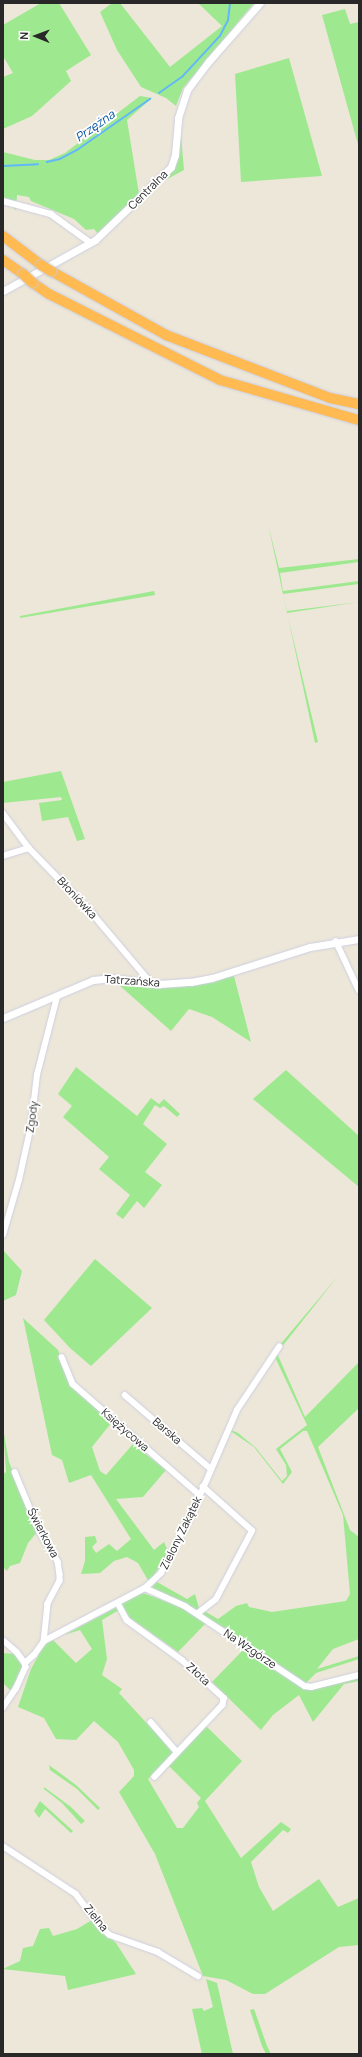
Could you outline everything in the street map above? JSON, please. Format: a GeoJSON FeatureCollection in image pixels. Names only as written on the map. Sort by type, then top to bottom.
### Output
{"type":"FeatureCollection","features":[{"type":"Feature","properties":{"kind":"highway"},"geometry":{"type":"LineString","coordinates":[[3,236],[41,265],[166,335],[330,398],[359,404]]}},
{"type":"Feature","properties":{"kind":"highway"},"geometry":{"type":"LineString","coordinates":[[3,260],[49,294],[220,380],[359,420]]}},
{"type":"Feature","properties":{"kind":"street","name":"Centralna"},"geometry":{"type":"LineString","coordinates":[[3,291],[91,243],[170,167],[175,155],[178,118],[187,90],[209,61],[260,3]]}},
{"type":"Feature","properties":{"kind":"street"},"geometry":{"type":"LineString","coordinates":[[3,201],[51,214],[91,243]]}},
{"type":"Feature","properties":{"kind":"street","name":"Błoniówka"},"geometry":{"type":"LineString","coordinates":[[3,814],[29,848],[92,913],[152,984]]}},
{"type":"Feature","properties":{"kind":"street"},"geometry":{"type":"LineString","coordinates":[[3,856],[29,848]]}},
{"type":"Feature","properties":{"kind":"street","name":"Tatrzańska"},"geometry":{"type":"LineString","coordinates":[[3,1018],[57,997],[83,983],[102,978],[152,984],[212,978],[285,954],[336,942],[359,939]]}},
{"type":"Feature","properties":{"kind":"street"},"geometry":{"type":"LineString","coordinates":[[336,942],[359,990]]}},
{"type":"Feature","properties":{"kind":"street","name":"Zgody"},"geometry":{"type":"LineString","coordinates":[[3,1236],[7,1230],[19,1180],[31,1126],[37,1075],[57,997]]}},
{"type":"Feature","properties":{"kind":"street","name":"Zielony Zakątek"},"geometry":{"type":"LineString","coordinates":[[44,1640],[118,1603],[145,1588],[155,1580],[168,1563],[200,1495],[210,1468],[237,1410],[279,1347]]}},
{"type":"Feature","properties":{"kind":"street","name":"Księżycowa"},"geometry":{"type":"LineString","coordinates":[[62,1357],[73,1384],[200,1495]]}},
{"type":"Feature","properties":{"kind":"street","name":"Barska"},"geometry":{"type":"LineString","coordinates":[[125,1395],[210,1468]]}},
{"type":"Feature","properties":{"kind":"street","name":"Świerkowa"},"geometry":{"type":"LineString","coordinates":[[15,1472],[39,1530],[58,1562],[60,1581],[48,1604],[44,1640]]}},
{"type":"Feature","properties":{"kind":"street"},"geometry":{"type":"LineString","coordinates":[[197,1614],[216,1599],[252,1531],[203,1487]]}},
{"type":"Feature","properties":{"kind":"street","name":"Na Wzgórze"},"geometry":{"type":"LineString","coordinates":[[145,1588],[197,1614],[305,1686],[311,1687],[359,1675]]}},
{"type":"Feature","properties":{"kind":"street","name":"Złota"},"geometry":{"type":"LineString","coordinates":[[118,1603],[128,1620],[182,1660],[224,1698],[223,1705],[155,1777]]}},
{"type":"Feature","properties":{"kind":"street"},"geometry":{"type":"LineString","coordinates":[[3,1640],[25,1663]]}},
{"type":"Feature","properties":{"kind":"street"},"geometry":{"type":"LineString","coordinates":[[3,1708],[24,1675],[25,1663],[34,1656],[44,1640]]}},
{"type":"Feature","properties":{"kind":"street"},"geometry":{"type":"LineString","coordinates":[[151,1722],[177,1752]]}},
{"type":"Feature","properties":{"kind":"street","name":"Zielna"},"geometry":{"type":"LineString","coordinates":[[3,1846],[76,1894],[100,1926],[110,1935],[158,1952],[198,1976]]}},
{"type":"Feature","properties":{"kind":"green space"},"geometry":{"type":"Polygon","coordinates":[[[41,3],[59,3],[91,55],[66,71],[71,81],[32,116],[3,129],[3,77],[13,73],[3,56],[3,25],[41,3]]]}},
{"type":"Feature","properties":{"kind":"green space"},"geometry":{"type":"Polygon","coordinates":[[[112,3],[120,3],[170,67],[222,26],[198,3],[254,3],[183,88],[176,106],[166,98],[141,87],[117,50],[100,12],[112,3]]]}},
{"type":"Feature","properties":{"kind":"green space"},"geometry":{"type":"Polygon","coordinates":[[[345,9],[350,24],[359,22],[359,148],[322,15],[345,9]]]}},
{"type":"Feature","properties":{"kind":"green space"},"geometry":{"type":"Polygon","coordinates":[[[289,58],[322,176],[241,182],[235,74],[289,58]]]}},
{"type":"Feature","properties":{"kind":"green space"},"geometry":{"type":"Polygon","coordinates":[[[140,96],[152,98],[127,120],[139,194],[98,234],[94,229],[86,230],[74,219],[31,201],[29,197],[17,195],[16,210],[3,199],[3,152],[35,160],[49,160],[65,153],[140,96]]]}},
{"type":"Feature","properties":{"kind":"green space"},"geometry":{"type":"Polygon","coordinates":[[[181,135],[184,170],[160,183],[174,165],[181,135]]]}},
{"type":"Feature","properties":{"kind":"green space"},"geometry":{"type":"Polygon","coordinates":[[[268,524],[279,568],[359,559],[359,562],[280,573],[283,591],[359,581],[359,584],[283,594],[268,524]]]}},
{"type":"Feature","properties":{"kind":"green space"},"geometry":{"type":"Polygon","coordinates":[[[154,591],[155,595],[20,618],[20,616],[154,591]]]}},
{"type":"Feature","properties":{"kind":"green space"},"geometry":{"type":"Polygon","coordinates":[[[283,595],[287,611],[359,602],[287,613],[283,595]]]}},
{"type":"Feature","properties":{"kind":"green space"},"geometry":{"type":"Polygon","coordinates":[[[288,617],[318,742],[315,743],[288,617]]]}},
{"type":"Feature","properties":{"kind":"green space"},"geometry":{"type":"Polygon","coordinates":[[[61,771],[85,839],[77,841],[68,817],[42,821],[39,803],[62,800],[61,797],[3,803],[3,782],[61,771]]]}},
{"type":"Feature","properties":{"kind":"green space"},"geometry":{"type":"Polygon","coordinates":[[[234,976],[251,1042],[212,1017],[189,1009],[171,1031],[119,985],[158,988],[182,987],[234,976]]]}},
{"type":"Feature","properties":{"kind":"green space"},"geometry":{"type":"Polygon","coordinates":[[[76,1067],[137,1116],[151,1098],[159,1104],[164,1099],[180,1114],[177,1117],[164,1106],[160,1108],[155,1105],[143,1124],[167,1144],[145,1172],[162,1185],[144,1208],[137,1201],[123,1219],[116,1214],[130,1195],[99,1169],[109,1157],[63,1117],[72,1106],[58,1094],[76,1067]]]}},
{"type":"Feature","properties":{"kind":"green space"},"geometry":{"type":"Polygon","coordinates":[[[286,1070],[359,1136],[359,1187],[253,1099],[286,1070]]]}},
{"type":"Feature","properties":{"kind":"green space"},"geometry":{"type":"Polygon","coordinates":[[[3,1250],[22,1271],[16,1295],[3,1301],[3,1250]]]}},
{"type":"Feature","properties":{"kind":"green space"},"geometry":{"type":"Polygon","coordinates":[[[95,1259],[152,1308],[91,1366],[70,1348],[44,1320],[95,1259]]]}},
{"type":"Feature","properties":{"kind":"green space"},"geometry":{"type":"Polygon","coordinates":[[[338,1276],[277,1353],[305,1417],[359,1362],[359,1408],[318,1447],[350,1530],[359,1537],[359,1639],[333,1649],[317,1669],[359,1656],[359,1659],[316,1673],[306,1683],[230,1631],[181,1602],[151,1588],[157,1582],[187,1599],[195,1594],[199,1608],[218,1619],[236,1606],[247,1603],[249,1607],[272,1612],[346,1601],[350,1594],[343,1515],[307,1431],[303,1431],[280,1449],[292,1472],[283,1484],[254,1447],[226,1428],[238,1433],[256,1448],[282,1481],[287,1476],[286,1465],[276,1449],[307,1425],[273,1353],[338,1276]]]}},
{"type":"Feature","properties":{"kind":"green space"},"geometry":{"type":"Polygon","coordinates":[[[23,1318],[58,1350],[72,1386],[112,1422],[92,1447],[100,1471],[106,1475],[133,1444],[166,1470],[143,1497],[116,1499],[154,1550],[164,1542],[169,1553],[149,1582],[138,1563],[127,1557],[114,1561],[100,1573],[81,1574],[85,1561],[85,1537],[95,1536],[97,1542],[92,1547],[96,1553],[109,1544],[117,1551],[131,1539],[91,1475],[69,1483],[62,1460],[52,1455],[23,1318]]]}},
{"type":"Feature","properties":{"kind":"green space"},"geometry":{"type":"Polygon","coordinates":[[[3,1428],[9,1462],[38,1531],[28,1543],[20,1563],[10,1566],[7,1571],[3,1567],[3,1474],[6,1472],[3,1428]]]}},
{"type":"Feature","properties":{"kind":"green space"},"geometry":{"type":"Polygon","coordinates":[[[143,1593],[186,1609],[206,1623],[178,1652],[130,1618],[120,1603],[143,1593]]]}},
{"type":"Feature","properties":{"kind":"green space"},"geometry":{"type":"Polygon","coordinates":[[[117,1607],[119,1610],[102,1620],[107,1659],[102,1675],[122,1689],[119,1693],[174,1753],[148,1779],[177,1828],[183,1828],[199,1807],[197,1803],[201,1798],[169,1766],[206,1726],[242,1761],[205,1801],[241,1858],[281,1822],[291,1829],[288,1833],[283,1830],[251,1862],[259,1887],[273,1911],[319,1879],[338,1907],[359,1898],[359,1945],[339,1947],[265,1994],[253,1994],[226,1980],[203,1976],[155,1854],[119,1792],[134,1776],[134,1770],[118,1742],[94,1721],[76,1740],[56,1739],[44,1718],[18,1707],[31,1669],[45,1643],[53,1640],[76,1663],[92,1649],[80,1630],[64,1635],[117,1607]]]}},
{"type":"Feature","properties":{"kind":"green space"},"geometry":{"type":"Polygon","coordinates":[[[243,1650],[308,1690],[359,1678],[359,1681],[344,1684],[313,1722],[299,1695],[273,1715],[261,1730],[212,1682],[243,1650]]]}},
{"type":"Feature","properties":{"kind":"green space"},"geometry":{"type":"Polygon","coordinates":[[[3,1653],[14,1654],[23,1667],[11,1691],[3,1683],[3,1653]]]}},
{"type":"Feature","properties":{"kind":"green space"},"geometry":{"type":"Polygon","coordinates":[[[49,1765],[76,1785],[100,1808],[98,1810],[77,1789],[50,1770],[49,1765]]]}},
{"type":"Feature","properties":{"kind":"green space"},"geometry":{"type":"Polygon","coordinates":[[[44,1787],[71,1807],[85,1821],[81,1824],[62,1803],[44,1789],[44,1787]]]}},
{"type":"Feature","properties":{"kind":"green space"},"geometry":{"type":"Polygon","coordinates":[[[40,1801],[73,1831],[71,1833],[45,1809],[39,1818],[34,1811],[40,1801]]]}},
{"type":"Feature","properties":{"kind":"green space"},"geometry":{"type":"Polygon","coordinates":[[[92,1920],[116,1943],[136,1974],[68,1990],[65,1976],[3,1969],[20,1961],[23,1948],[33,1946],[40,1929],[49,1928],[53,1936],[77,1929],[92,1920]]]}},
{"type":"Feature","properties":{"kind":"green space"},"geometry":{"type":"Polygon","coordinates":[[[206,1979],[217,1983],[233,2054],[202,2054],[192,2009],[202,2008],[204,2011],[213,2007],[206,1979]]]}},
{"type":"Feature","properties":{"kind":"green space"},"geometry":{"type":"Polygon","coordinates":[[[254,2009],[271,2054],[266,2054],[262,2046],[250,2010],[254,2009]]]}},
{"type":"Feature","properties":{"kind":"waterway","name":"Przężna"},"geometry":{"type":"LineString","coordinates":[[159,93],[183,76],[220,36],[228,20],[230,3]]}},
{"type":"Feature","properties":{"kind":"waterway","name":"Przężna"},"geometry":{"type":"LineString","coordinates":[[47,162],[60,159],[77,150],[150,99]]}},
{"type":"Feature","properties":{"kind":"waterway","name":"Przężna"},"geometry":{"type":"LineString","coordinates":[[3,166],[38,164]]}}]}
